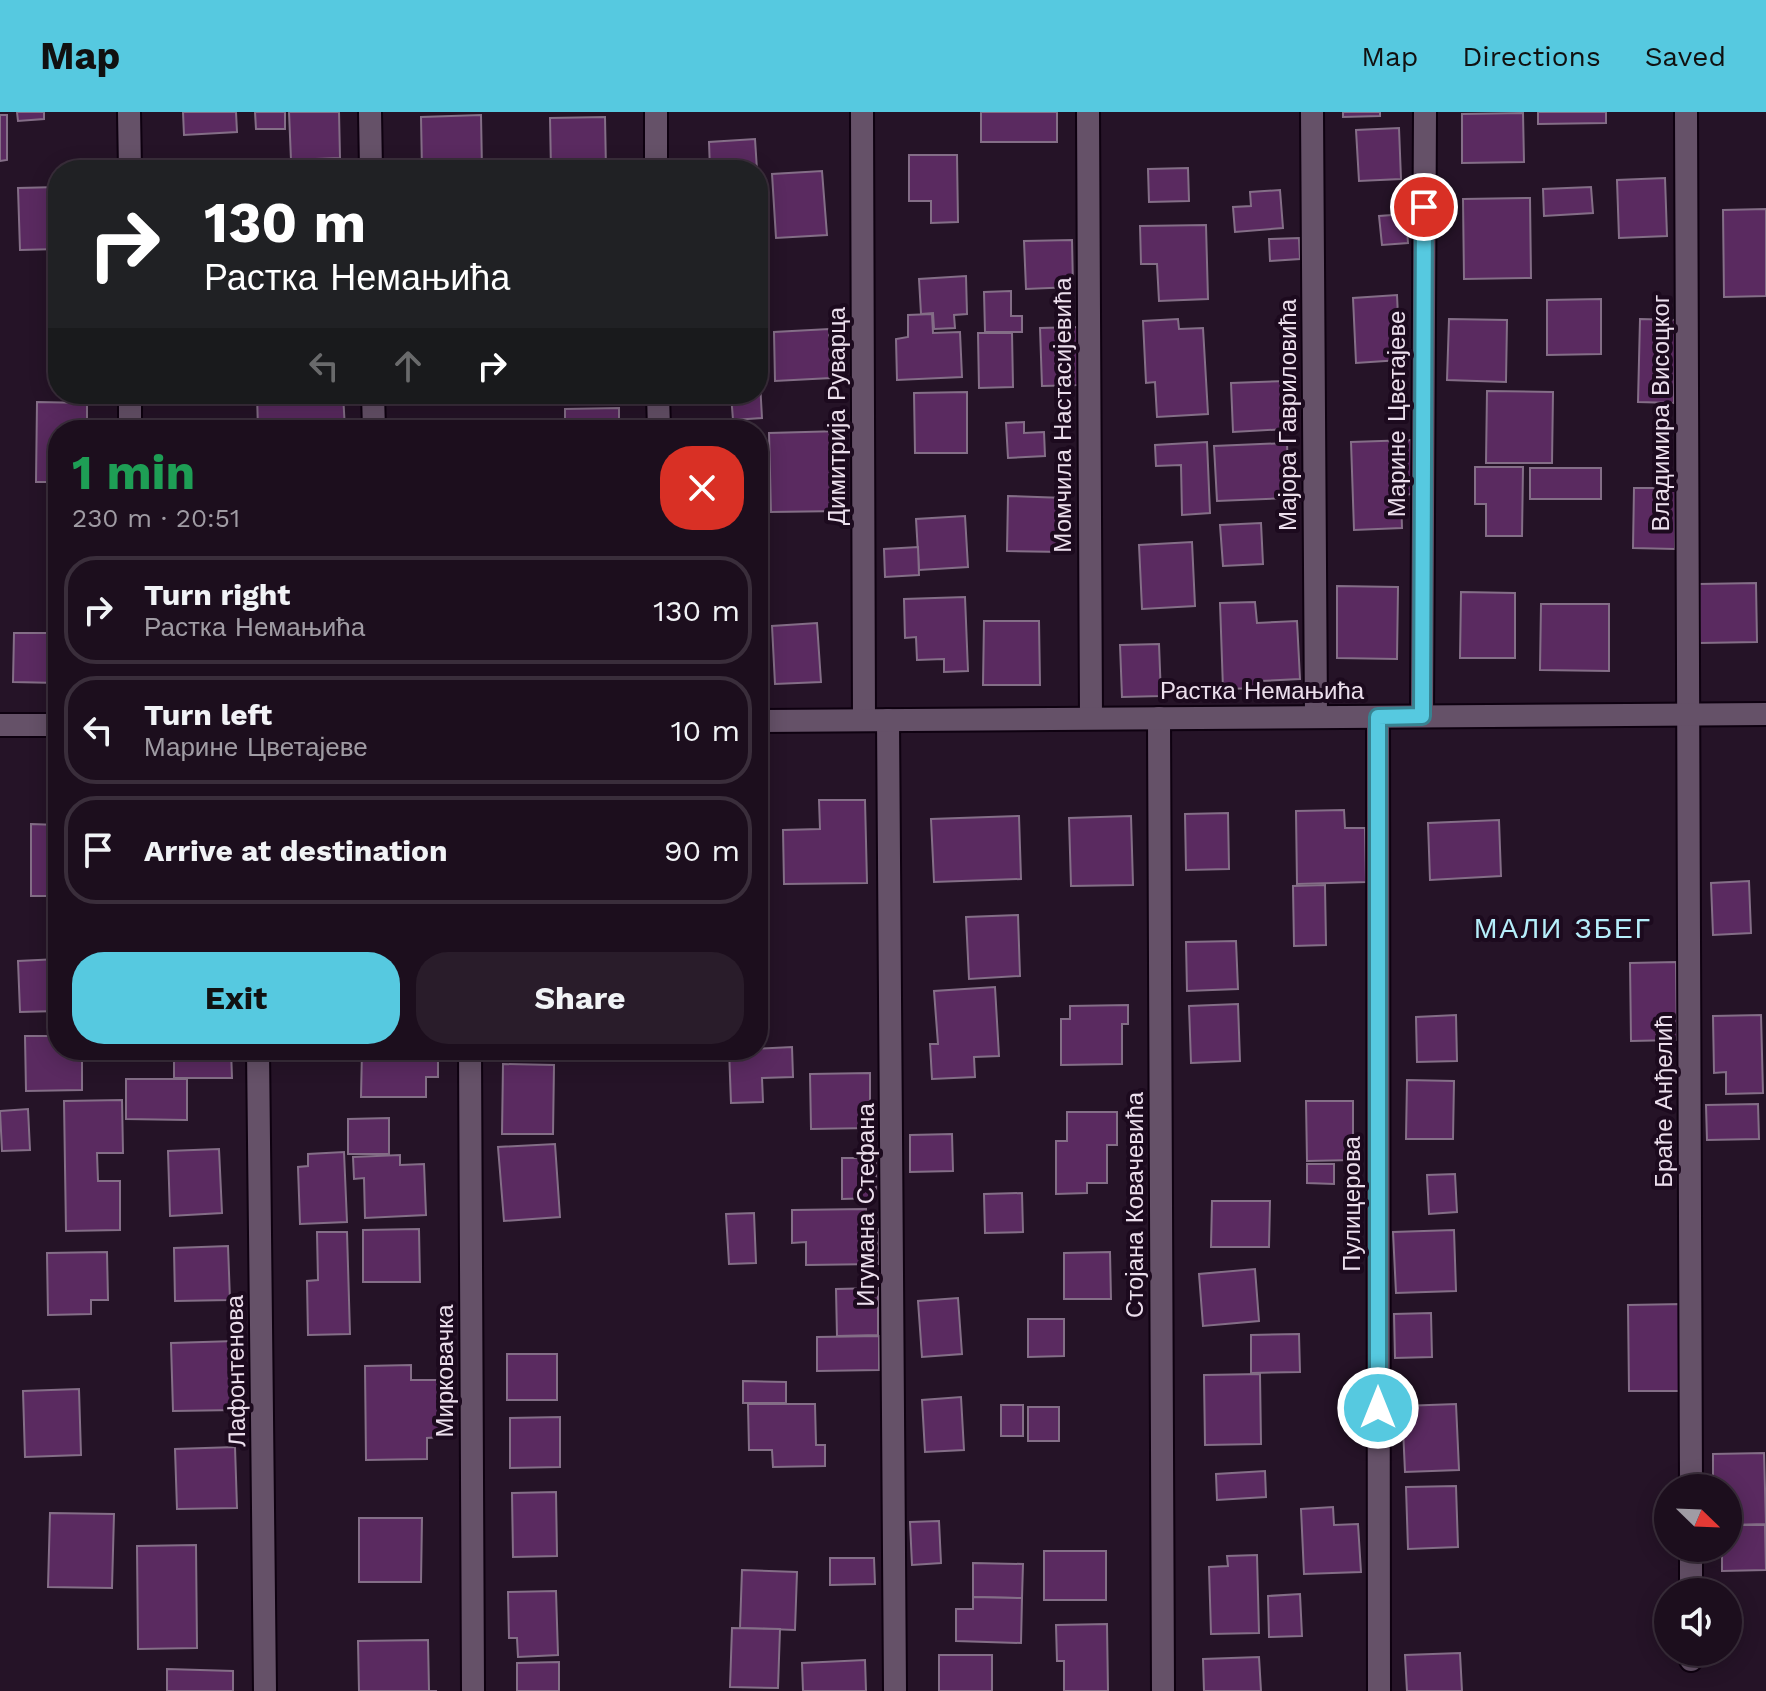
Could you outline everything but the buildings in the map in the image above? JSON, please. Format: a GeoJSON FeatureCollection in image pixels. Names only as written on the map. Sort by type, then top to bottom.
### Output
{"type":"FeatureCollection","features":[{"type":"Feature","properties":{"kind":"street"},"geometry":{"type":"LineString","coordinates":[[129,112],[130,160]]}},
{"type":"Feature","properties":{"kind":"street"},"geometry":{"type":"LineString","coordinates":[[370,112],[371,160]]}},
{"type":"Feature","properties":{"kind":"street"},"geometry":{"type":"LineString","coordinates":[[656,112],[656,160]]}},
{"type":"Feature","properties":{"kind":"street","name":"Димитрија Руварца"},"geometry":{"type":"LineString","coordinates":[[862,112],[864,720]]}},
{"type":"Feature","properties":{"kind":"street","name":"Момчила Настасијевића"},"geometry":{"type":"LineString","coordinates":[[1088,112],[1091,718]]}},
{"type":"Feature","properties":{"kind":"street","name":"Мајора Гавриловића"},"geometry":{"type":"LineString","coordinates":[[1312,112],[1316,717]]}},
{"type":"Feature","properties":{"kind":"street","name":"Марине Цветајеве"},"geometry":{"type":"LineString","coordinates":[[1422,716],[1425,112]]}},
{"type":"Feature","properties":{"kind":"street","name":"Владимира Висоцког"},"geometry":{"type":"LineString","coordinates":[[1686,112],[1689,715]]}},
{"type":"Feature","properties":{"kind":"street","name":"Растка Немањића"},"geometry":{"type":"LineString","coordinates":[[768,721],[1766,714]]}},
{"type":"Feature","properties":{"kind":"street","name":"Браће Анђелић"},"geometry":{"type":"LineString","coordinates":[[1689,715],[1691,1474]]}},
{"type":"Feature","properties":{"kind":"street","name":"Пулицерова"},"geometry":{"type":"LineString","coordinates":[[1378,717],[1379,1691]]}},
{"type":"Feature","properties":{"kind":"street","name":"Стојана Ковачевића"},"geometry":{"type":"LineString","coordinates":[[1159,718],[1163,1691]]}},
{"type":"Feature","properties":{"kind":"street","name":"Игумана Стефана"},"geometry":{"type":"LineString","coordinates":[[888,720],[895,1691]]}},
{"type":"Feature","properties":{"kind":"street"},"geometry":{"type":"LineString","coordinates":[[0,725],[48,725]]}},
{"type":"Feature","properties":{"kind":"street","name":"Лафонтенова"},"geometry":{"type":"LineString","coordinates":[[258,1060],[265,1691]]}},
{"type":"Feature","properties":{"kind":"street","name":"Мирковачка"},"geometry":{"type":"LineString","coordinates":[[470,1060],[473,1691]]}},
{"type":"Feature","properties":{"kind":"district","name":"МАЛИ ЗБЕГ"},"geometry":{"type":"Point","coordinates":[1563,928]}},
{"type":"Feature","properties":{"kind":"route"},"geometry":{"type":"LineString","coordinates":[[1378,1408],[1378,717],[1422,716],[1424,207]]}}]}
